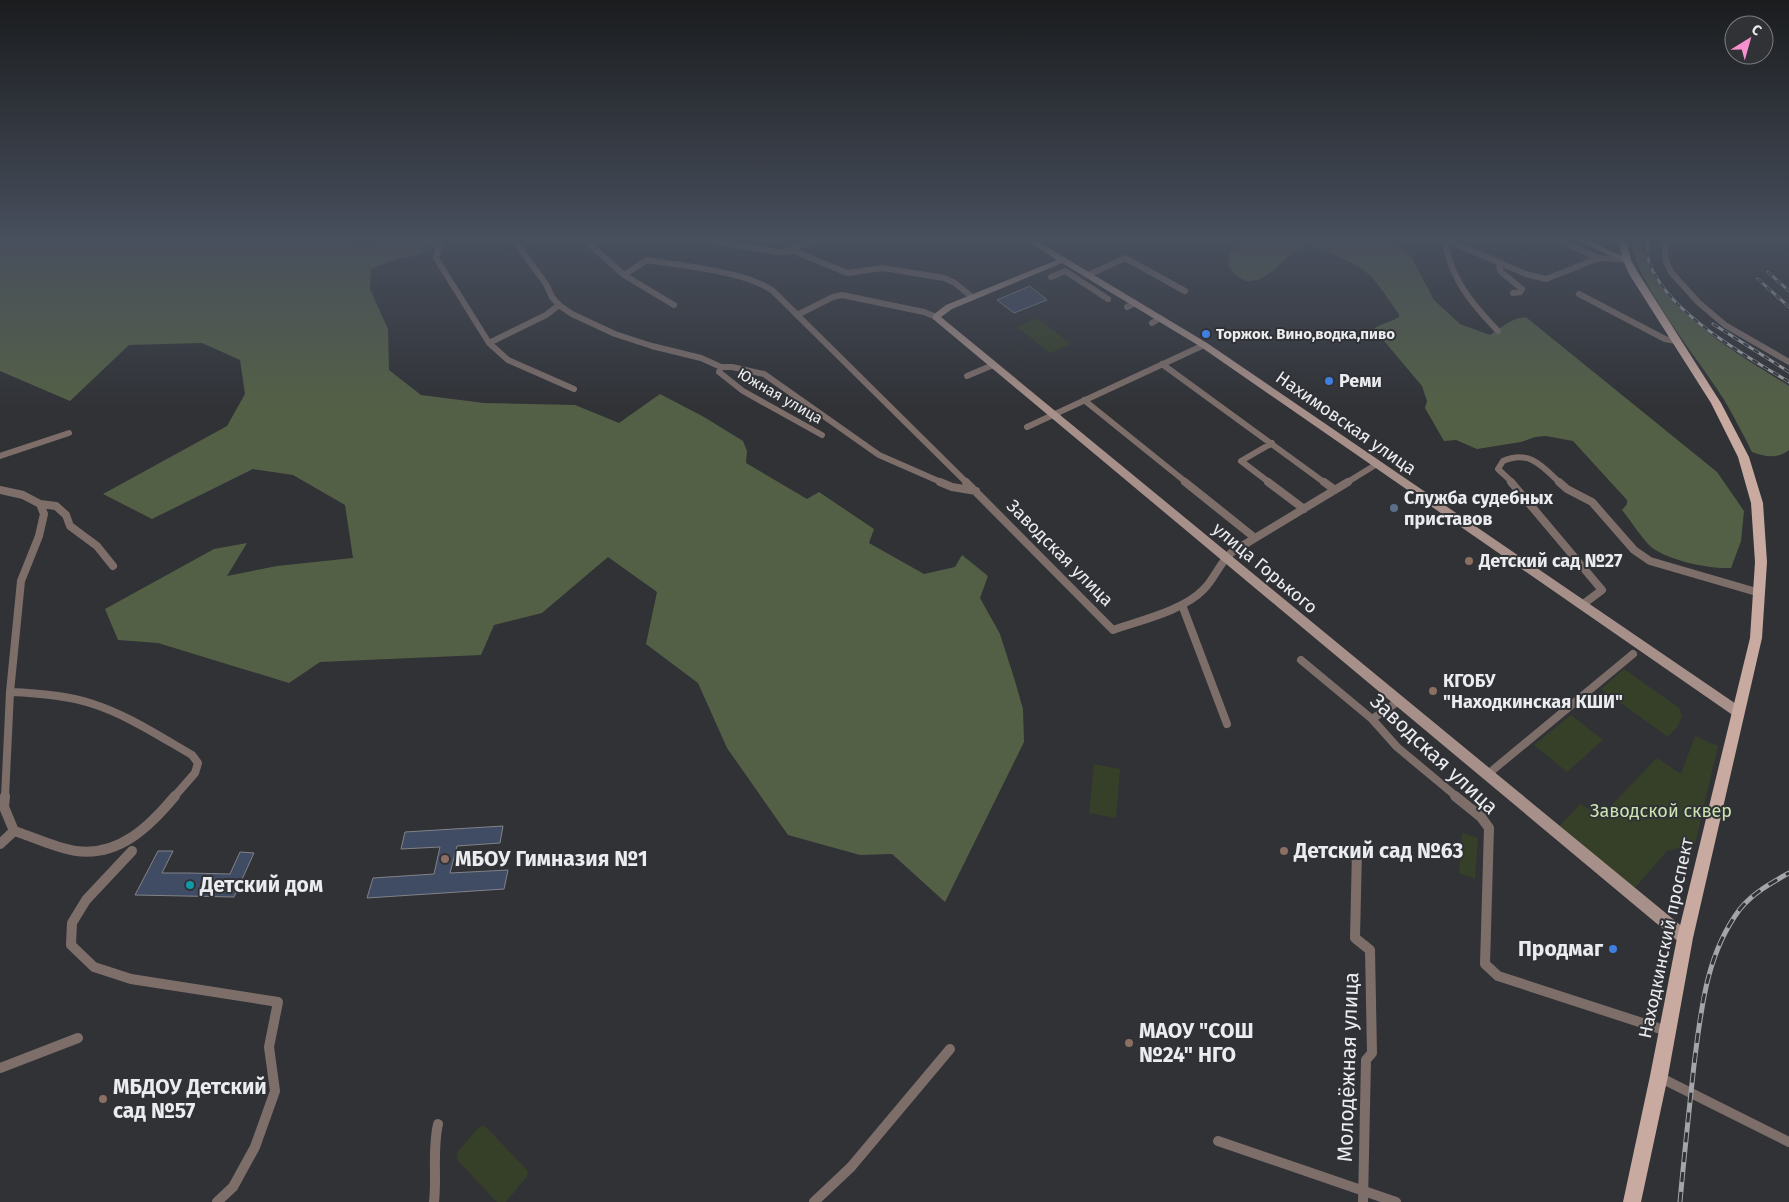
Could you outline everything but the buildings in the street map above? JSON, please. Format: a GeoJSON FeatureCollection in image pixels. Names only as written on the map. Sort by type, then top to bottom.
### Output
{"type":"FeatureCollection","features":[{"type":"Feature","properties":{"kind":"main road"},"geometry":{"type":"LineString","coordinates":[[936,316],[950,307],[977,295]]}},
{"type":"Feature","properties":{"kind":"main road","name":"Нахимовская улица"},"geometry":{"type":"LineString","coordinates":[[1117,295],[1156,320],[1204,345],[1738,712]]}},
{"type":"Feature","properties":{"kind":"main road","name":"Находкинский проспект"},"geometry":{"type":"LineString","coordinates":[[1632,1202],[1659,1076],[1685,938],[1756,638],[1760,593],[1759,520],[1750,474],[1719,409],[1647,295]]}},
{"type":"Feature","properties":{"kind":"main road","name":"улица Горького"},"geometry":{"type":"LineString","coordinates":[[936,316],[1225,558],[1685,938]]}},
{"type":"Feature","properties":{"kind":"street"},"geometry":{"type":"LineString","coordinates":[[460,295],[490,343],[508,360],[574,390]]}},
{"type":"Feature","properties":{"kind":"street","name":"Южная улица"},"geometry":{"type":"LineString","coordinates":[[552,295],[559,305],[572,314],[615,334],[665,350],[701,358],[721,367],[719,372],[743,391],[822,435]]}},
{"type":"Feature","properties":{"kind":"street"},"geometry":{"type":"LineString","coordinates":[[659,295],[674,304]]}},
{"type":"Feature","properties":{"kind":"street","name":"Заводская улица"},"geometry":{"type":"LineString","coordinates":[[777,295],[887,402],[1113,630],[1182,605],[1204,589],[1225,558]]}},
{"type":"Feature","properties":{"kind":"street","name":"улица Горького"},"geometry":{"type":"LineString","coordinates":[[842,295],[936,316]]}},
{"type":"Feature","properties":{"kind":"street","name":"улица Горького"},"geometry":{"type":"LineString","coordinates":[[797,315],[833,297],[842,295]]}},
{"type":"Feature","properties":{"kind":"street"},"geometry":{"type":"LineString","coordinates":[[1102,295],[1108,299]]}},
{"type":"Feature","properties":{"kind":"street"},"geometry":{"type":"LineString","coordinates":[[1466,295],[1473,306],[1498,330]]}},
{"type":"Feature","properties":{"kind":"street"},"geometry":{"type":"LineString","coordinates":[[1581,295],[1665,339],[1676,340]]}},
{"type":"Feature","properties":{"kind":"street"},"geometry":{"type":"LineString","coordinates":[[1692,295],[1725,325],[1789,362]]}},
{"type":"Feature","properties":{"kind":"street"},"geometry":{"type":"LineString","coordinates":[[490,343],[546,315],[559,305]]}},
{"type":"Feature","properties":{"kind":"street"},"geometry":{"type":"LineString","coordinates":[[1027,427],[1204,345]]}},
{"type":"Feature","properties":{"kind":"street"},"geometry":{"type":"LineString","coordinates":[[1162,364],[1335,490]]}},
{"type":"Feature","properties":{"kind":"street"},"geometry":{"type":"LineString","coordinates":[[967,376],[993,365]]}},
{"type":"Feature","properties":{"kind":"street"},"geometry":{"type":"LineString","coordinates":[[721,367],[732,367],[764,374],[879,455],[952,487],[976,491]]}},
{"type":"Feature","properties":{"kind":"street"},"geometry":{"type":"LineString","coordinates":[[1084,400],[1255,538]]}},
{"type":"Feature","properties":{"kind":"street"},"geometry":{"type":"LineString","coordinates":[[0,456],[69,433]]}},
{"type":"Feature","properties":{"kind":"street"},"geometry":{"type":"LineString","coordinates":[[1272,443],[1240,461],[1304,509]]}},
{"type":"Feature","properties":{"kind":"street"},"geometry":{"type":"LineString","coordinates":[[1582,605],[1602,590],[1517,487],[1498,469],[1503,459],[1529,458],[1535,460],[1567,489],[1592,502],[1634,550],[1650,561],[1760,593]]}},
{"type":"Feature","properties":{"kind":"street"},"geometry":{"type":"LineString","coordinates":[[1225,558],[1377,464]]}},
{"type":"Feature","properties":{"kind":"street"},"geometry":{"type":"LineString","coordinates":[[0,490],[23,495],[40,504],[56,506],[66,515],[70,526],[97,546],[113,566]]}},
{"type":"Feature","properties":{"kind":"street"},"geometry":{"type":"LineString","coordinates":[[40,504],[44,514],[39,536],[21,581],[3,745],[4,807],[14,831],[77,851],[102,851],[131,845]]}},
{"type":"Feature","properties":{"kind":"street"},"geometry":{"type":"LineString","coordinates":[[1182,605],[1227,724]]}},
{"type":"Feature","properties":{"kind":"street"},"geometry":{"type":"LineString","coordinates":[[1488,774],[1633,654]]}},
{"type":"Feature","properties":{"kind":"street","name":"Заводская улица"},"geometry":{"type":"LineString","coordinates":[[1301,660],[1372,719],[1397,747],[1481,817],[1489,828],[1485,964],[1490,970],[1498,976],[1668,1031]]}},
{"type":"Feature","properties":{"kind":"street"},"geometry":{"type":"LineString","coordinates":[[10,692],[67,697],[88,702],[121,715],[192,755],[198,763],[195,774],[146,826],[86,900],[72,922],[71,945],[94,967],[131,979],[278,1002],[269,1046],[275,1091],[255,1147],[233,1187],[217,1202]]}},
{"type":"Feature","properties":{"kind":"street"},"geometry":{"type":"LineString","coordinates":[[1372,719],[1400,701]]}},
{"type":"Feature","properties":{"kind":"street"},"geometry":{"type":"LineString","coordinates":[[0,844],[14,831]]}},
{"type":"Feature","properties":{"kind":"street","name":"Молодёжная улица"},"geometry":{"type":"LineString","coordinates":[[1357,850],[1355,938],[1370,950],[1372,1053],[1366,1060],[1363,1196]]}},
{"type":"Feature","properties":{"kind":"street"},"geometry":{"type":"LineString","coordinates":[[0,1068],[78,1038]]}},
{"type":"Feature","properties":{"kind":"street"},"geometry":{"type":"LineString","coordinates":[[814,1202],[851,1166],[950,1049]]}},
{"type":"Feature","properties":{"kind":"street"},"geometry":{"type":"LineString","coordinates":[[1659,1076],[1789,1142]]}},
{"type":"Feature","properties":{"kind":"street"},"geometry":{"type":"LineString","coordinates":[[434,1202],[436,1182],[434,1142],[438,1124]]}},
{"type":"Feature","properties":{"kind":"street"},"geometry":{"type":"LineString","coordinates":[[1218,1140],[1363,1196],[1396,1202]]}},
{"type":"Feature","properties":{"kind":"green space"},"geometry":{"type":"Polygon","coordinates":[[[0,295],[373,295],[388,329],[389,370],[421,395],[484,403],[575,405],[619,423],[660,394],[704,417],[743,441],[747,451],[746,463],[807,499],[819,492],[874,529],[869,543],[924,574],[955,567],[962,555],[988,576],[980,598],[1000,634],[1015,681],[1023,709],[1024,742],[945,902],[892,854],[860,855],[788,835],[727,748],[698,683],[646,644],[657,592],[608,557],[542,613],[494,625],[481,655],[320,662],[289,683],[158,643],[118,640],[105,609],[214,549],[247,543],[227,576],[277,566],[353,558],[345,505],[293,475],[253,469],[152,519],[103,494],[227,426],[245,394],[240,360],[202,343],[129,345],[70,401],[0,371],[0,295]]]}},
{"type":"Feature","properties":{"kind":"green space"},"geometry":{"type":"Polygon","coordinates":[[[1386,295],[1431,295],[1434,300],[1460,324],[1490,335],[1513,320],[1527,318],[1717,472],[1744,511],[1741,541],[1731,568],[1699,565],[1675,559],[1655,550],[1648,544],[1622,510],[1627,504],[1627,500],[1573,441],[1546,436],[1477,449],[1456,440],[1444,441],[1425,408],[1427,401],[1422,386],[1374,329],[1399,317],[1399,314],[1386,295]]]}},
{"type":"Feature","properties":{"kind":"green space"},"geometry":{"type":"Polygon","coordinates":[[[1654,295],[1668,295],[1676,305],[1722,343],[1789,386],[1789,450],[1776,456],[1752,452],[1713,382],[1654,295]]]}},
{"type":"Feature","properties":{"kind":"green space"},"geometry":{"type":"Polygon","coordinates":[[[1037,318],[1071,344],[1050,353],[1017,327],[1037,318]]]}},
{"type":"Feature","properties":{"kind":"green space"},"geometry":{"type":"Polygon","coordinates":[[[1624,669],[1679,708],[1682,716],[1678,726],[1668,737],[1601,689],[1624,669]]]}},
{"type":"Feature","properties":{"kind":"green space"},"geometry":{"type":"Polygon","coordinates":[[[1571,715],[1603,740],[1567,772],[1534,745],[1571,715]]]}},
{"type":"Feature","properties":{"kind":"green space","name":"Заводской сквер"},"geometry":{"type":"Polygon","coordinates":[[[1695,736],[1718,746],[1695,844],[1667,851],[1633,890],[1558,828],[1580,804],[1601,816],[1657,758],[1681,774],[1695,736]]]}},
{"type":"Feature","properties":{"kind":"green space"},"geometry":{"type":"Polygon","coordinates":[[[1094,764],[1120,769],[1116,818],[1089,813],[1094,764]]]}},
{"type":"Feature","properties":{"kind":"green space"},"geometry":{"type":"Polygon","coordinates":[[[1462,833],[1478,838],[1475,879],[1459,873],[1462,833]]]}},
{"type":"Feature","properties":{"kind":"green space"},"geometry":{"type":"Polygon","coordinates":[[[486,1127],[528,1171],[527,1176],[506,1202],[497,1202],[457,1160],[458,1151],[478,1128],[486,1127]]]}},
{"type":"Feature","properties":{"kind":"railway"},"geometry":{"type":"LineString","coordinates":[[1670,295],[1709,331],[1789,382]]}},
{"type":"Feature","properties":{"kind":"railway"},"geometry":{"type":"LineString","coordinates":[[1776,295],[1789,307]]}},
{"type":"Feature","properties":{"kind":"railway"},"geometry":{"type":"LineString","coordinates":[[1713,324],[1789,372]]}},
{"type":"Feature","properties":{"kind":"railway"},"geometry":{"type":"LineString","coordinates":[[1680,1202],[1699,1024],[1712,964],[1729,926],[1745,903],[1756,893],[1789,873]]}},
{"type":"Feature","properties":{"kind":"place","name":"Торжок. Вино,водка,пиво"},"geometry":{"type":"Point","coordinates":[1206,334]}},
{"type":"Feature","properties":{"kind":"place","name":"Реми"},"geometry":{"type":"Point","coordinates":[1329,381]}},
{"type":"Feature","properties":{"kind":"place","name":"Служба судебных приставов"},"geometry":{"type":"Point","coordinates":[1394,508]}},
{"type":"Feature","properties":{"kind":"place","name":"Детский сад №27"},"geometry":{"type":"Point","coordinates":[1469,561]}},
{"type":"Feature","properties":{"kind":"place","name":"КГОБУ \"Находкинская КШИ\""},"geometry":{"type":"Point","coordinates":[1433,691]}},
{"type":"Feature","properties":{"kind":"place","name":"Детский сад №63"},"geometry":{"type":"Point","coordinates":[1284,851]}},
{"type":"Feature","properties":{"kind":"place","name":"МБОУ Гимназия №1"},"geometry":{"type":"Point","coordinates":[445,859]}},
{"type":"Feature","properties":{"kind":"place","name":"Детский дом"},"geometry":{"type":"Point","coordinates":[190,885]}},
{"type":"Feature","properties":{"kind":"place","name":"Продмаг"},"geometry":{"type":"Point","coordinates":[1613,949]}},
{"type":"Feature","properties":{"kind":"place","name":"МАОУ \"СОШ №24\" НГО"},"geometry":{"type":"Point","coordinates":[1129,1043]}},
{"type":"Feature","properties":{"kind":"place","name":"МБДОУ Детский сад №57"},"geometry":{"type":"Point","coordinates":[103,1099]}}]}
